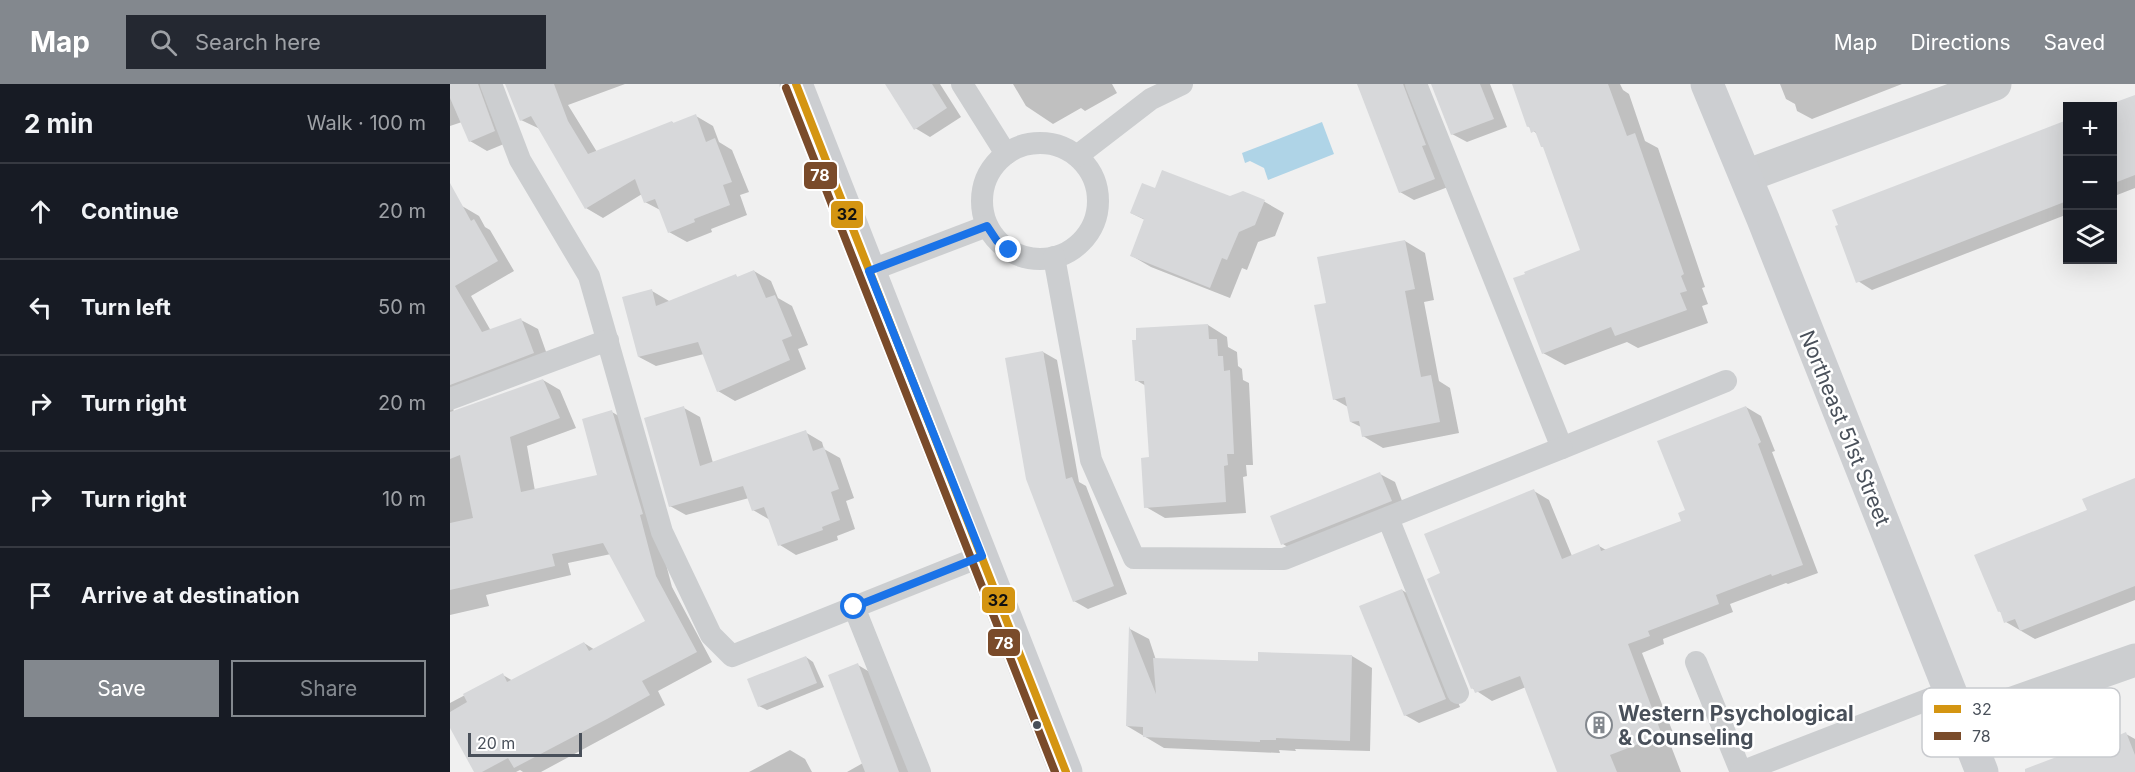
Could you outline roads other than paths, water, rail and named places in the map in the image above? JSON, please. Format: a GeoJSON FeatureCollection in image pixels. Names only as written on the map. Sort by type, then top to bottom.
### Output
{"type":"FeatureCollection","features":[{"type":"Feature","properties":{"kind":"street"},"geometry":{"type":"LineString","coordinates":[[796,84],[1066,772]]}},
{"type":"Feature","properties":{"kind":"street","name":"Northeast 51st Street"},"geometry":{"type":"LineString","coordinates":[[1707,84],[1746,176],[1949,688]]}},
{"type":"Feature","properties":{"kind":"street"},"geometry":{"type":"LineString","coordinates":[[1746,176],[1995,84]]}},
{"type":"Feature","properties":{"kind":"street"},"geometry":{"type":"LineString","coordinates":[[2056,688],[2135,660]]}},
{"type":"Feature","properties":{"kind":"street","name":"Northeast 51st Street"},"geometry":{"type":"LineString","coordinates":[[1976,757],[1982,772]]}},
{"type":"Feature","properties":{"kind":"lane"},"geometry":{"type":"LineString","coordinates":[[491,84],[520,160],[589,276],[662,532],[711,635],[732,656],[982,556]]}},
{"type":"Feature","properties":{"kind":"lane"},"geometry":{"type":"LineString","coordinates":[[962,84],[1006,154]]}},
{"type":"Feature","properties":{"kind":"lane"},"geometry":{"type":"LineString","coordinates":[[1077,156],[1151,99],[1182,84]]}},
{"type":"Feature","properties":{"kind":"lane"},"geometry":{"type":"LineString","coordinates":[[1416,84],[1562,448]]}},
{"type":"Feature","properties":{"kind":"lane"},"geometry":{"type":"LineString","coordinates":[[1043,143],[1064,148],[1077,156],[1094,179],[1098,201],[1094,222],[1082,241],[1065,254],[1036,259],[1015,254],[997,241],[987,226],[982,208],[983,187],[992,167],[1006,154],[1029,144],[1043,143]]}},
{"type":"Feature","properties":{"kind":"lane"},"geometry":{"type":"LineString","coordinates":[[869,271],[987,226]]}},
{"type":"Feature","properties":{"kind":"lane"},"geometry":{"type":"LineString","coordinates":[[1054,257],[1091,460],[1134,558],[1284,560],[1726,381]]}},
{"type":"Feature","properties":{"kind":"lane"},"geometry":{"type":"LineString","coordinates":[[450,399],[608,340]]}},
{"type":"Feature","properties":{"kind":"lane"},"geometry":{"type":"LineString","coordinates":[[1388,518],[1458,693]]}},
{"type":"Feature","properties":{"kind":"lane"},"geometry":{"type":"LineString","coordinates":[[854,607],[920,772]]}},
{"type":"Feature","properties":{"kind":"lane"},"geometry":{"type":"LineString","coordinates":[[1696,662],[1741,772],[1922,702]]}},
{"type":"Feature","properties":{"kind":"water"},"geometry":{"type":"Polygon","coordinates":[[[1322,122],[1334,154],[1268,180],[1264,168],[1250,161],[1245,163],[1242,153],[1322,122]]]}},
{"type":"Feature","properties":{"kind":"place","name":"Western Psychological & Counseling"},"geometry":{"type":"Point","coordinates":[1599,725]}}]}
